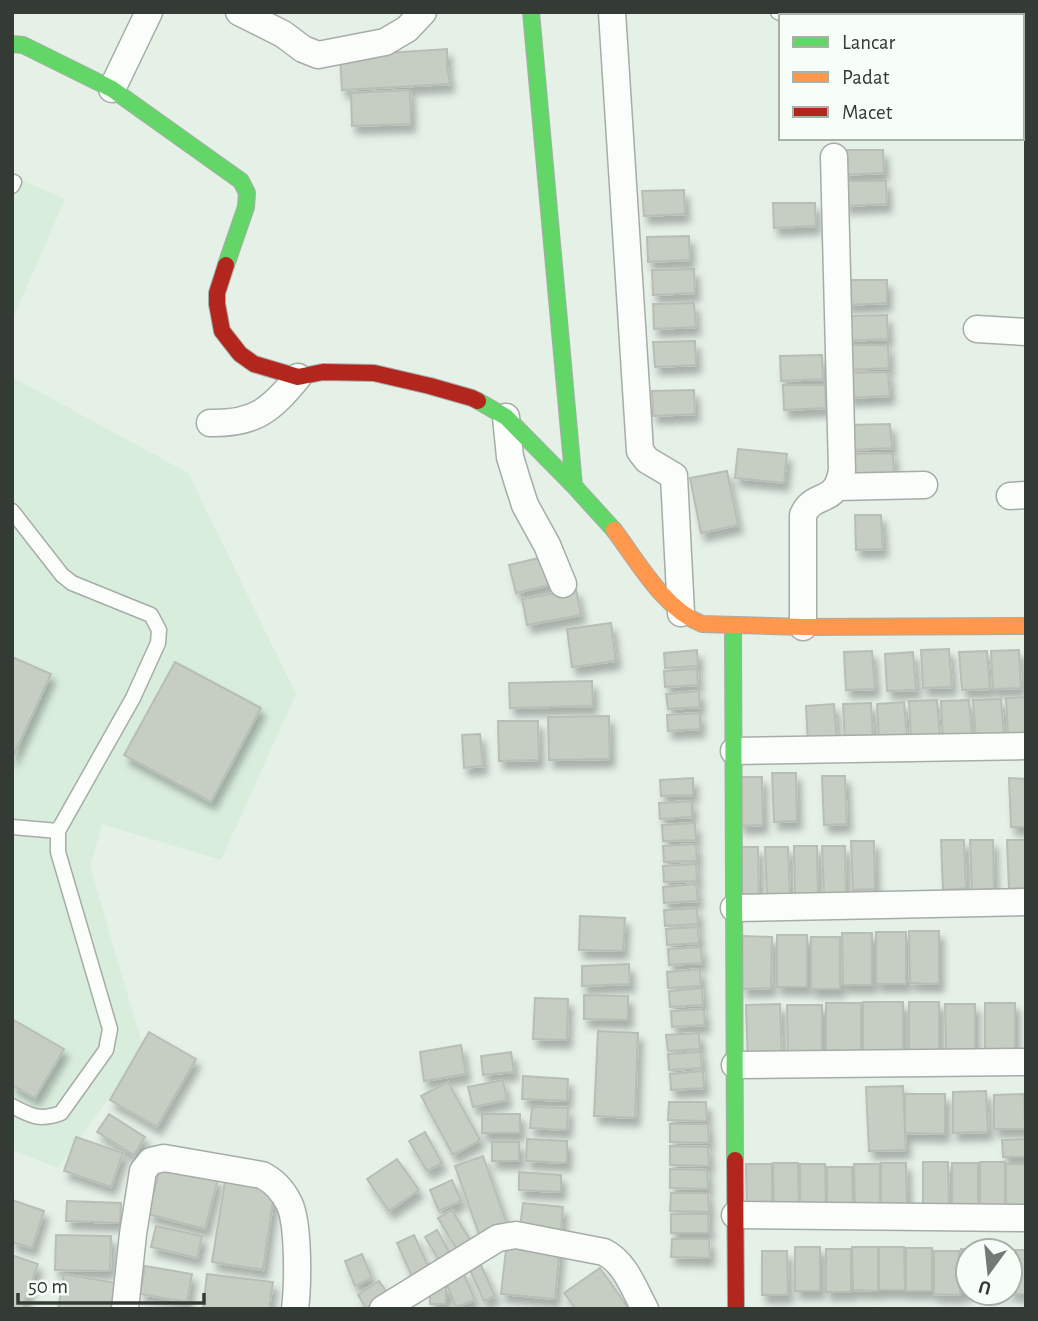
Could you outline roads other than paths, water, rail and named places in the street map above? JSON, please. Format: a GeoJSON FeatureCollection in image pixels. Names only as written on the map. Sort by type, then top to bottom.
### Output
{"type":"FeatureCollection","features":[{"type":"Feature","properties":{"kind":"street"},"geometry":{"type":"LineString","coordinates":[[112,89],[149,12]]}},
{"type":"Feature","properties":{"kind":"street"},"geometry":{"type":"LineString","coordinates":[[239,12],[318,55],[385,43],[407,29],[423,12]]}},
{"type":"Feature","properties":{"kind":"street"},"geometry":{"type":"LineString","coordinates":[[531,12],[574,486]]}},
{"type":"Feature","properties":{"kind":"street"},"geometry":{"type":"LineString","coordinates":[[612,12],[640,451],[647,460],[674,476],[681,613]]}},
{"type":"Feature","properties":{"kind":"street"},"geometry":{"type":"LineString","coordinates":[[12,44],[23,45],[112,89],[241,181],[247,193],[246,207],[217,293],[218,317],[222,331],[247,360],[298,377],[323,372],[374,373],[472,398],[506,416],[609,523],[667,601],[692,620],[702,624],[733,626],[1026,626]]}},
{"type":"Feature","properties":{"kind":"street"},"geometry":{"type":"LineString","coordinates":[[803,627],[803,515],[811,503],[833,492],[842,470],[834,156]]}},
{"type":"Feature","properties":{"kind":"street"},"geometry":{"type":"LineString","coordinates":[[977,329],[1026,332]]}},
{"type":"Feature","properties":{"kind":"street"},"geometry":{"type":"LineString","coordinates":[[210,423],[248,419],[279,400],[298,377]]}},
{"type":"Feature","properties":{"kind":"street"},"geometry":{"type":"LineString","coordinates":[[506,416],[510,457],[525,505],[547,545],[563,584]]}},
{"type":"Feature","properties":{"kind":"street"},"geometry":{"type":"LineString","coordinates":[[837,487],[924,485]]}},
{"type":"Feature","properties":{"kind":"street"},"geometry":{"type":"LineString","coordinates":[[733,626],[736,1309]]}},
{"type":"Feature","properties":{"kind":"street"},"geometry":{"type":"LineString","coordinates":[[734,751],[1026,746]]}},
{"type":"Feature","properties":{"kind":"street"},"geometry":{"type":"LineString","coordinates":[[734,908],[1026,902]]}},
{"type":"Feature","properties":{"kind":"street"},"geometry":{"type":"LineString","coordinates":[[735,1065],[1026,1062]]}},
{"type":"Feature","properties":{"kind":"street"},"geometry":{"type":"LineString","coordinates":[[125,1309],[143,1171],[151,1161],[164,1158],[262,1175],[273,1181],[289,1203],[293,1215],[297,1245],[295,1309]]}},
{"type":"Feature","properties":{"kind":"street"},"geometry":{"type":"LineString","coordinates":[[735,1215],[1026,1218]]}},
{"type":"Feature","properties":{"kind":"street"},"geometry":{"type":"LineString","coordinates":[[395,1305],[498,1238],[516,1236],[612,1255],[624,1269],[645,1309]]}},
{"type":"Feature","properties":{"kind":"lane"},"geometry":{"type":"LineString","coordinates":[[12,511],[62,575],[72,583],[151,615],[159,630],[158,643],[134,698],[58,831],[58,852],[110,1029],[106,1050],[61,1113],[51,1117],[38,1117],[12,1106]]}},
{"type":"Feature","properties":{"kind":"lane"},"geometry":{"type":"LineString","coordinates":[[12,827],[58,831]]}}]}
